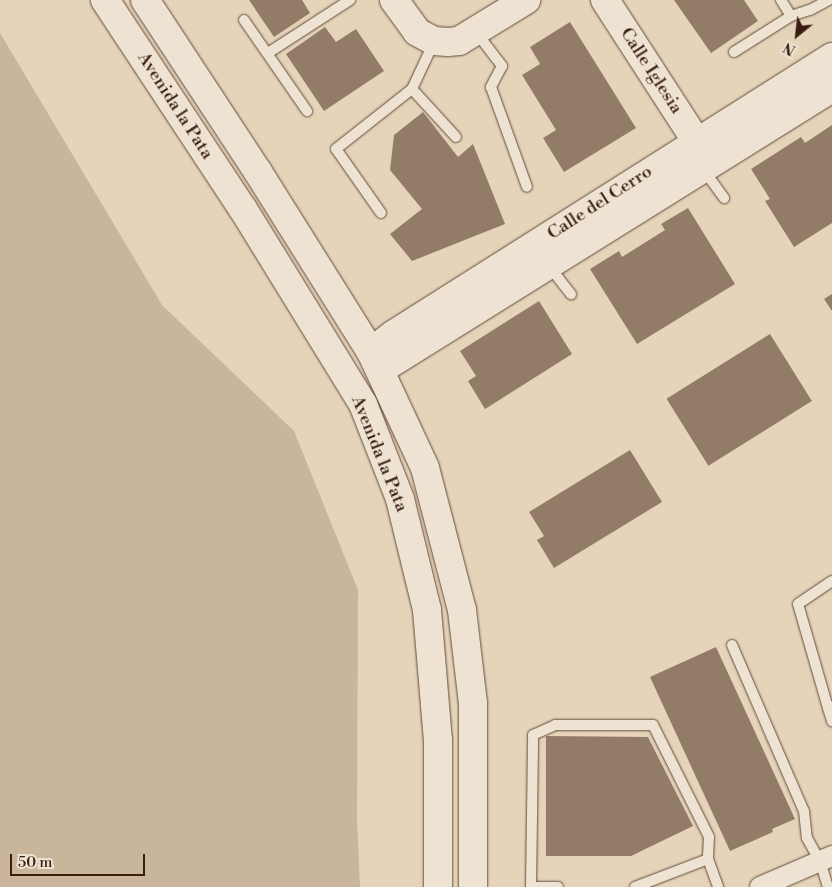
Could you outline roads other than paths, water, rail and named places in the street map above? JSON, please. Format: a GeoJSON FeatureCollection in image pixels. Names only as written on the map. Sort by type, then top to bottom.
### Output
{"type":"FeatureCollection","features":[{"type":"Feature","properties":{"kind":"main road","name":"Avenida la Pata"},"geometry":{"type":"LineString","coordinates":[[105,0],[243,209],[363,404],[400,499],[427,610],[438,740],[438,887]]}},
{"type":"Feature","properties":{"kind":"main road","name":"Avenida la Pata"},"geometry":{"type":"LineString","coordinates":[[145,0],[258,172],[375,361],[425,468],[462,610],[473,703],[474,887]]}},
{"type":"Feature","properties":{"kind":"main road"},"geometry":{"type":"LineString","coordinates":[[394,0],[417,32],[434,41],[459,40],[526,0]]}},
{"type":"Feature","properties":{"kind":"main road","name":"Calle Iglesia"},"geometry":{"type":"LineString","coordinates":[[605,0],[697,142]]}},
{"type":"Feature","properties":{"kind":"main road","name":"Calle del Cerro"},"geometry":{"type":"LineString","coordinates":[[375,361],[394,334],[832,57]]}},
{"type":"Feature","properties":{"kind":"main road","name":"Calle del Cerro"},"geometry":{"type":"LineString","coordinates":[[375,361],[548,265],[832,88]]}},
{"type":"Feature","properties":{"kind":"main road"},"geometry":{"type":"LineString","coordinates":[[363,404],[375,361]]}},
{"type":"Feature","properties":{"kind":"street"},"geometry":{"type":"LineString","coordinates":[[760,887],[826,858]]}},
{"type":"Feature","properties":{"kind":"lane"},"geometry":{"type":"LineString","coordinates":[[268,53],[350,0]]}},
{"type":"Feature","properties":{"kind":"lane"},"geometry":{"type":"LineString","coordinates":[[781,0],[791,16]]}},
{"type":"Feature","properties":{"kind":"lane"},"geometry":{"type":"LineString","coordinates":[[734,52],[791,16],[810,10],[829,0]]}},
{"type":"Feature","properties":{"kind":"lane"},"geometry":{"type":"LineString","coordinates":[[244,20],[308,111]]}},
{"type":"Feature","properties":{"kind":"lane"},"geometry":{"type":"LineString","coordinates":[[475,31],[502,66],[491,88],[527,186]]}},
{"type":"Feature","properties":{"kind":"lane"},"geometry":{"type":"LineString","coordinates":[[381,213],[336,149],[412,89],[434,41]]}},
{"type":"Feature","properties":{"kind":"lane"},"geometry":{"type":"LineString","coordinates":[[412,89],[456,137]]}},
{"type":"Feature","properties":{"kind":"lane"},"geometry":{"type":"LineString","coordinates":[[703,168],[724,198]]}},
{"type":"Feature","properties":{"kind":"lane"},"geometry":{"type":"LineString","coordinates":[[548,265],[571,294]]}},
{"type":"Feature","properties":{"kind":"lane"},"geometry":{"type":"LineString","coordinates":[[832,581],[798,604],[830,707],[832,721]]}},
{"type":"Feature","properties":{"kind":"lane"},"geometry":{"type":"LineString","coordinates":[[732,645],[804,811],[807,838],[826,858],[828,887]]}},
{"type":"Feature","properties":{"kind":"lane"},"geometry":{"type":"LineString","coordinates":[[558,887],[532,887],[533,735],[555,725],[653,725],[709,837],[708,859],[718,887]]}},
{"type":"Feature","properties":{"kind":"lane"},"geometry":{"type":"LineString","coordinates":[[635,887],[708,859]]}}]}
